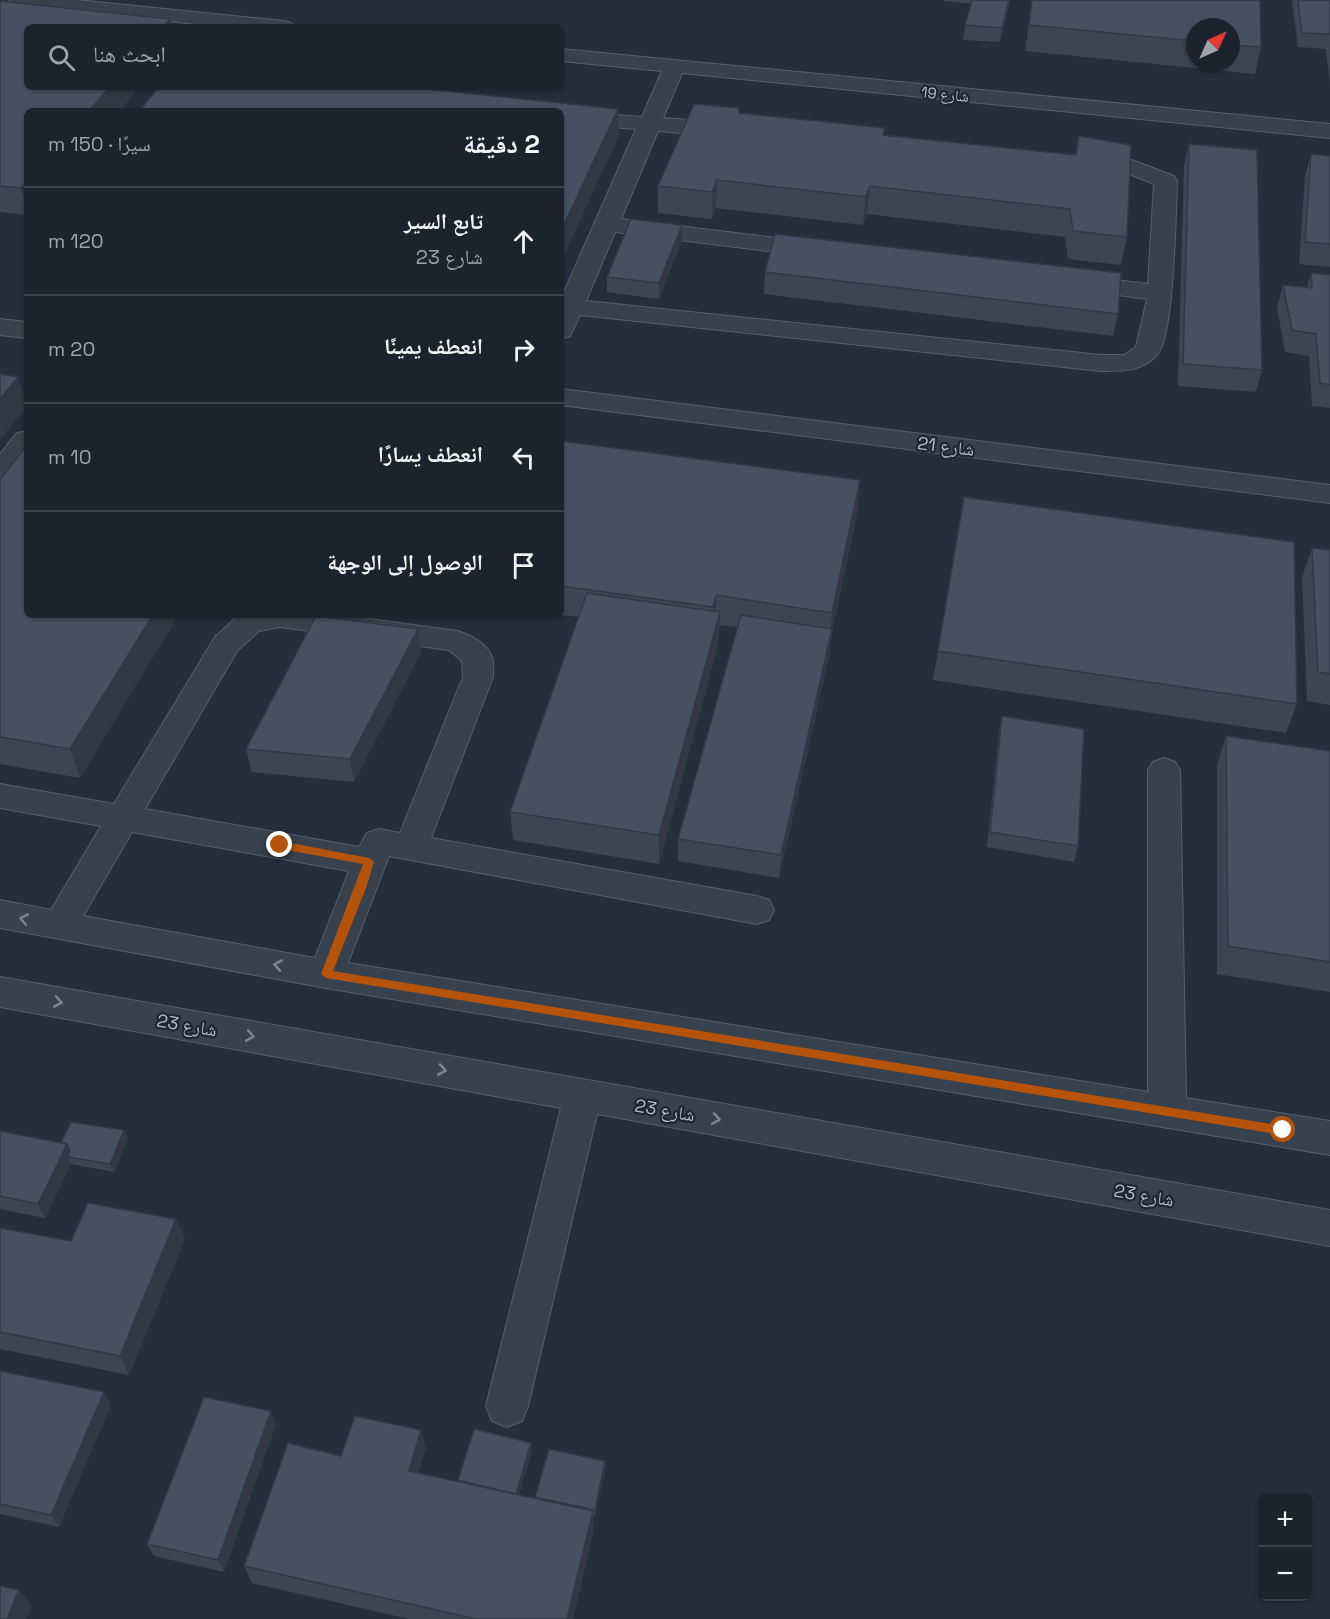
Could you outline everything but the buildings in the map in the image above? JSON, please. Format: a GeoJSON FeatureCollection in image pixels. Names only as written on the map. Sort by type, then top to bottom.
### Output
{"type":"FeatureCollection","features":[{"type":"Feature","properties":{"kind":"street"},"geometry":{"type":"LineString","coordinates":[[19,0],[255,24]]}},
{"type":"Feature","properties":{"kind":"street","name":"شارع 19"},"geometry":{"type":"LineString","coordinates":[[564,55],[1330,131]]}},
{"type":"Feature","properties":{"kind":"street"},"geometry":{"type":"LineString","coordinates":[[674,67],[607,224],[566,307],[1089,362],[1130,363],[1148,350],[1160,293],[1166,181],[1129,166],[1059,159]]}},
{"type":"Feature","properties":{"kind":"street"},"geometry":{"type":"LineString","coordinates":[[564,117],[755,132]]}},
{"type":"Feature","properties":{"kind":"street"},"geometry":{"type":"LineString","coordinates":[[607,224],[840,253]]}},
{"type":"Feature","properties":{"kind":"street"},"geometry":{"type":"LineString","coordinates":[[1053,280],[1160,293]]}},
{"type":"Feature","properties":{"kind":"street"},"geometry":{"type":"LineString","coordinates":[[0,327],[24,330]]}},
{"type":"Feature","properties":{"kind":"street","name":"شارع 21"},"geometry":{"type":"LineString","coordinates":[[564,398],[1330,495]]}},
{"type":"Feature","properties":{"kind":"street"},"geometry":{"type":"LineString","coordinates":[[0,472],[24,443]]}},
{"type":"Feature","properties":{"kind":"street"},"geometry":{"type":"LineString","coordinates":[[59,926],[226,644],[250,622],[274,618]]}},
{"type":"Feature","properties":{"kind":"street"},"geometry":{"type":"LineString","coordinates":[[287,618],[458,641],[477,657],[478,677],[411,847]]}},
{"type":"Feature","properties":{"kind":"street"},"geometry":{"type":"LineString","coordinates":[[1164,770],[1167,1112]]}},
{"type":"Feature","properties":{"kind":"street"},"geometry":{"type":"LineString","coordinates":[[0,796],[124,816],[369,862]]}},
{"type":"Feature","properties":{"kind":"street"},"geometry":{"type":"LineString","coordinates":[[326,974],[361,888],[369,862],[379,842],[757,910]]}},
{"type":"Feature","properties":{"kind":"street"},"geometry":{"type":"LineString","coordinates":[[0,914],[326,974],[1330,1138]]}},
{"type":"Feature","properties":{"kind":"street","name":"شارع 23"},"geometry":{"type":"LineString","coordinates":[[0,992],[1330,1228]]}},
{"type":"Feature","properties":{"kind":"street"},"geometry":{"type":"LineString","coordinates":[[507,1406],[583,1095]]}},
{"type":"Feature","properties":{"kind":"route"},"geometry":{"type":"LineString","coordinates":[[280,845],[369,862],[361,888],[326,974],[1283,1130]]}}]}
